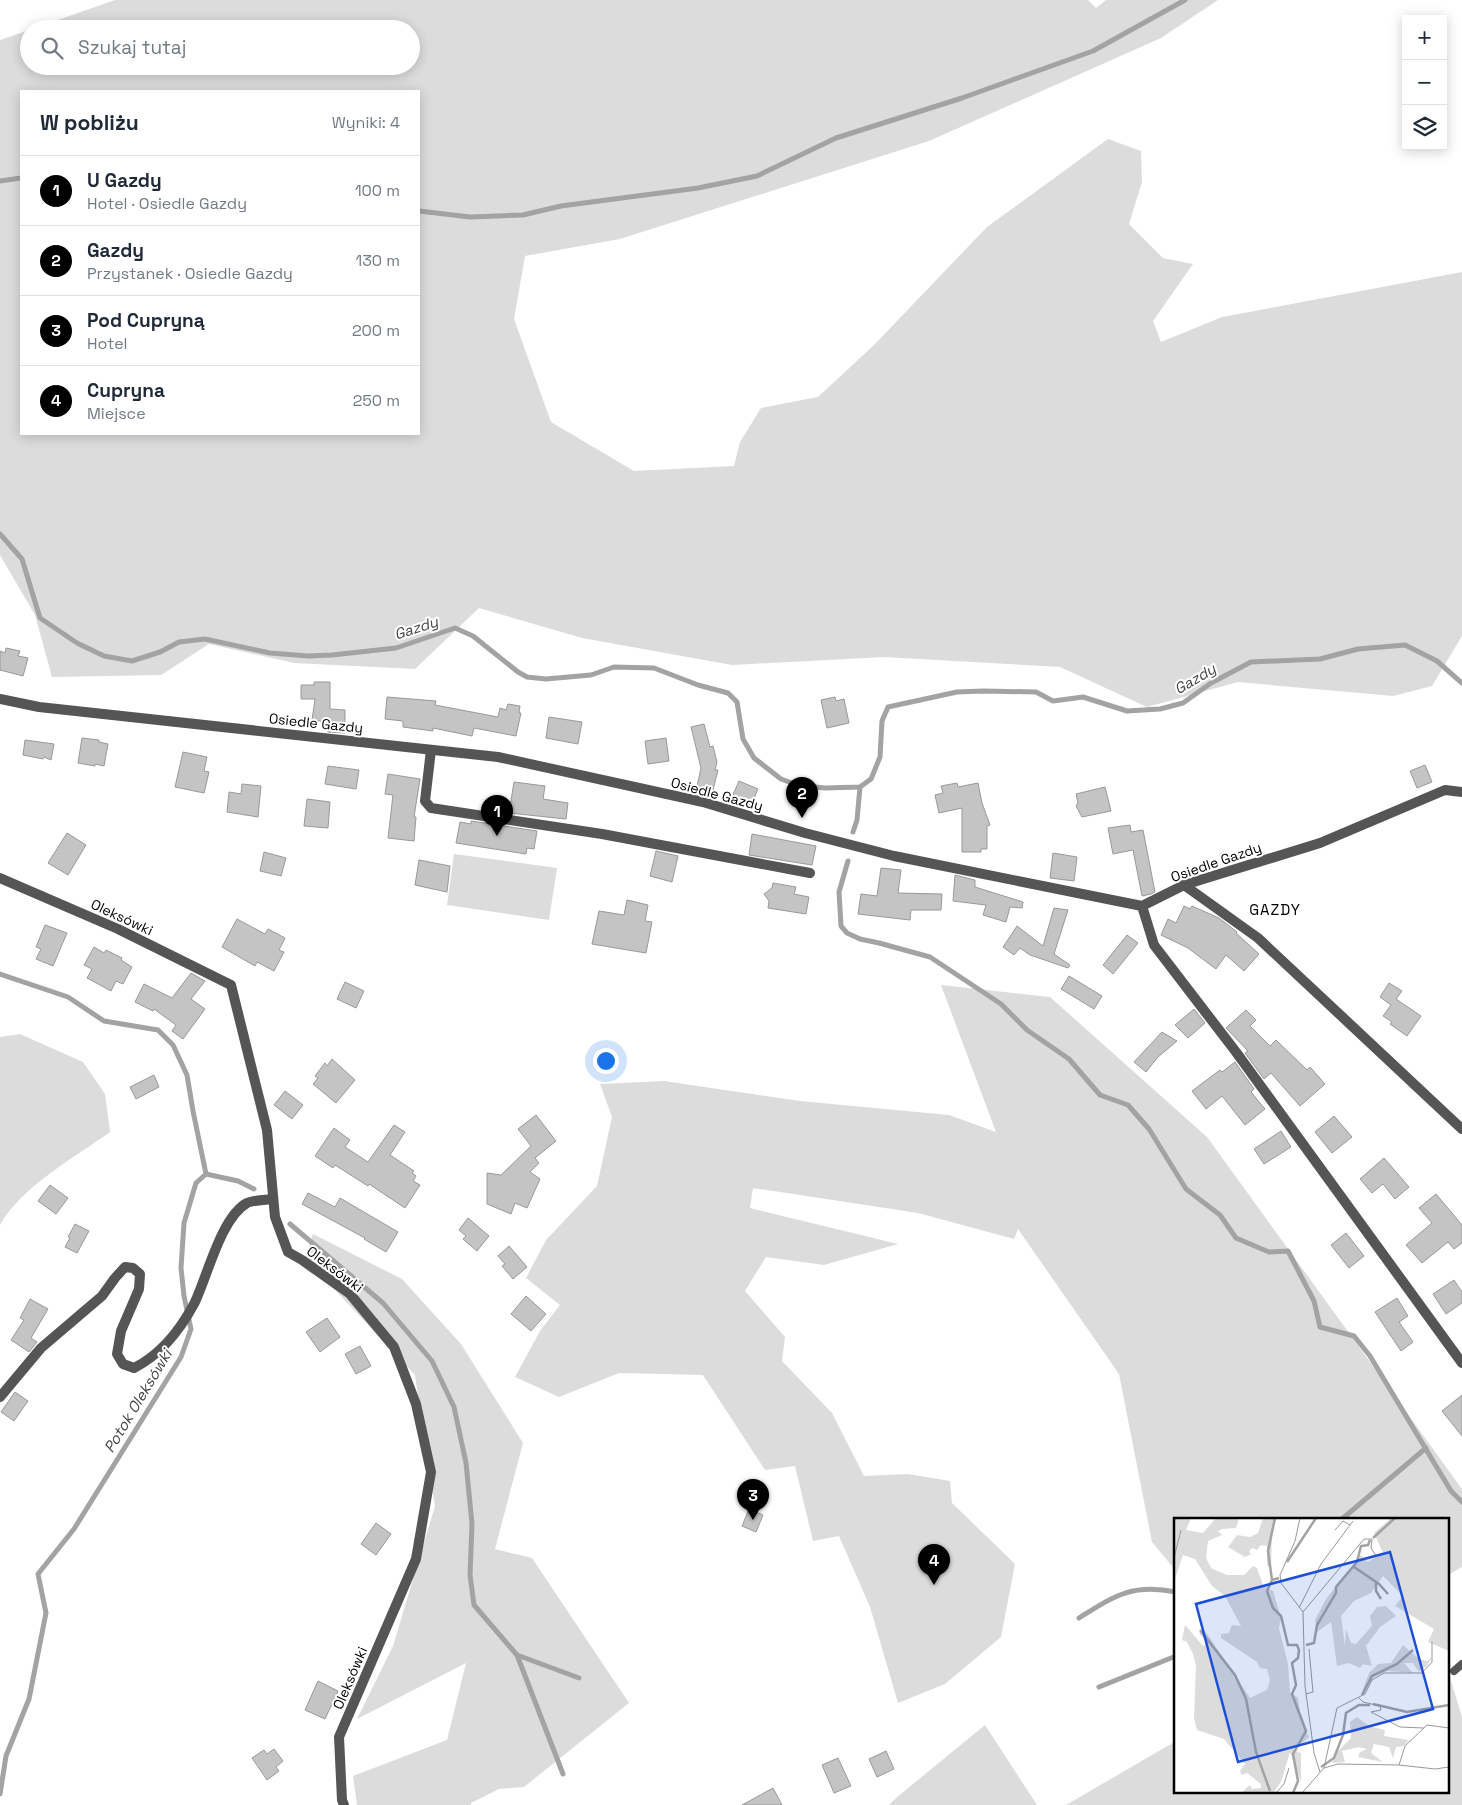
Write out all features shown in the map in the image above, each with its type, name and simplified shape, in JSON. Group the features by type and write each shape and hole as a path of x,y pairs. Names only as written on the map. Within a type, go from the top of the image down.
{"street":[{"name":"Osiedle Gazdy","path":"0,699 38,707 498,757 703,802 805,833 894,856 1142,906 1184,885 1320,843 1445,790 1462,792"},
{"path":"431,750 425,801 431,808 602,834 810,873"},
{"name":"Oleksówki","path":"0,878 118,929 231,985 267,1130 275,1217 288,1252 350,1294 394,1347 416,1404 431,1472 416,1559 339,1737 342,1800 344,1805"},
{"path":"1184,885 1258,938 1462,1129"},
{"path":"1142,906 1154,945 1236,1052 1462,1363"},
{"path":"0,1397 41,1348 102,1296 125,1268 133,1268 140,1274 139,1290 121,1331 117,1354 123,1364 134,1368 150,1360 171,1338 193,1305 229,1220 247,1203 274,1199"}],"lane":[{"path":"1454,1671 1462,1664"}],"shaded area":[{"path":"115,0 1088,0 1096,8 1106,0 1218,0 1161,38 929,141 620,239 525,256 514,319 551,422 634,471 734,466 740,442 761,408 818,397 875,344 987,227 1108,139 1141,151 1142,182 1129,224 1163,258 1193,264 1153,321 1161,342 1222,317 1462,272 1462,636 1432,686 1393,696 1238,682 1147,707 1060,667 884,657 732,665 582,638 479,608 415,669 294,663 209,644 161,675 52,677 35,615 0,555 0,40 20,33 20,75 420,75 420,20 58,20"},
{"path":"454,854 557,868 549,920 447,905"},
{"path":"941,985 1050,997 1207,1137 1462,1489 1462,1567 1450,1574 1450,1518 1174,1518 1174,1569 1152,1542 1119,1374 1018,1229 1014,1239 918,1213 753,1188 750,1208 898,1244 824,1265 766,1257 745,1291 785,1337 782,1361 832,1413 864,1476 908,1474 950,1481 952,1503 1015,1564 1001,1637 945,1684 898,1703 870,1607 839,1536 813,1541 795,1466 765,1470 703,1375 619,1373 559,1397 515,1377 540,1331 560,1305 526,1278 546,1240 597,1186 612,1117 600,1084 664,1081 800,1101 949,1115 996,1132"},
{"path":"20,1034 83,1062 105,1094 110,1132 35,1185 21,1198 0,1225 0,1037"},
{"path":"313,1234 402,1279 461,1344 523,1443 495,1549 532,1558 629,1703 524,1787 499,1789 471,1803 471,1805 357,1805 353,1776 447,1740 466,1663 357,1719 393,1646 435,1506 415,1375 305,1258"},
{"path":"1450,1678 1462,1717 1462,1805 1066,1805 1174,1742 1174,1792 1450,1792"},
{"path":"985,1725 1037,1805 889,1805 896,1798"}],"building":[{"path":"6,648 20,651 18,656 28,658 23,676 0,670 0,651 5,653"},
{"path":"314,682 330,682 330,709 345,710 345,733 328,732 329,722 312,720 315,699 301,699 301,685 314,685"},
{"path":"387,697 436,701 435,705 498,717 500,708 506,710 508,704 520,706 519,713 521,713 516,736 474,728 472,736 433,728 433,731 403,727 403,721 385,719"},
{"path":"835,697 836,701 844,699 849,723 827,728 821,700"},
{"path":"549,717 582,722 578,744 546,738"},
{"path":"704,724 710,747 713,746 717,762 715,770 718,770 713,790 697,786 701,768 691,727"},
{"path":"82,738 99,740 99,742 108,744 104,766 78,763"},
{"path":"666,738 669,761 648,764 645,741"},
{"path":"25,740 54,744 51,760 44,757 43,759 23,755"},
{"path":"183,752 207,757 204,771 209,772 204,793 175,787"},
{"path":"1425,765 1432,782 1417,788 1410,771"},
{"path":"328,766 359,770 356,789 325,784"},
{"path":"388,774 420,779 414,817 416,817 414,841 388,838 393,795 385,794"},
{"path":"739,781 758,789 751,805 732,797"},
{"path":"514,782 545,786 543,799 568,803 566,819 509,813"},
{"path":"957,783 958,787 978,783 982,803 990,825 987,826 987,849 981,849 981,852 962,852 962,808 939,813 935,795 943,793 941,786"},
{"path":"242,784 261,786 258,817 227,812 229,792 241,794"},
{"path":"1105,787 1111,811 1082,817 1076,806 1078,803 1076,794"},
{"path":"307,799 330,802 328,828 304,826"},
{"path":"471,821 537,831 534,849 527,848 526,854 456,843 460,822 471,824"},
{"path":"1130,825 1131,832 1143,830 1155,892 1151,894 1142,896 1133,850 1113,854 1108,828"},
{"path":"67,833 86,845 68,875 48,863"},
{"path":"752,834 816,846 812,865 749,855"},
{"path":"656,851 678,856 672,882 650,876"},
{"path":"264,852 286,858 281,876 260,871"},
{"path":"1053,853 1077,857 1074,881 1050,878"},
{"path":"419,860 450,866 447,892 415,885"},
{"path":"881,868 901,870 898,893 942,894 941,910 911,910 910,920 858,914 861,894 877,896"},
{"path":"955,875 975,880 975,887 1023,902 1022,908 1010,907 1006,922 983,915 986,905 953,901"},
{"path":"773,883 796,887 794,894 809,897 806,914 768,908 769,901 764,894 772,888"},
{"path":"627,900 648,905 645,921 652,922 646,953 592,944 599,911 624,915"},
{"path":"1184,906 1190,909 1192,906 1219,918 1237,932 1259,954 1244,971 1226,955 1216,969 1188,948 1161,935 1168,919 1176,923"},
{"path":"1054,908 1068,910 1054,954 1070,965 1068,968 1030,955 1020,948 1014,955 1003,947 1017,926 1043,946"},
{"path":"237,919 265,934 268,929 285,938 279,950 284,952 274,971 257,962 255,966 222,947"},
{"path":"45,925 67,933 53,966 36,959 41,949 36,947"},
{"path":"1127,935 1138,943 1113,974 1103,965"},
{"path":"94,947 104,953 106,950 122,958 121,960 132,967 123,984 116,981 111,991 87,978 92,969 84,965"},
{"path":"191,973 205,981 191,999 205,1009 183,1039 172,1031 176,1025 154,1009 153,1011 135,1002 144,984 172,998"},
{"path":"1069,976 1102,996 1094,1009 1061,989"},
{"path":"345,982 364,991 356,1008 337,999"},
{"path":"1389,983 1402,991 1396,999 1421,1016 1407,1036 1390,1024 1392,1022 1383,1016 1391,1005 1380,997"},
{"path":"1194,1009 1205,1023 1188,1038 1175,1025"},
{"path":"1246,1010 1256,1020 1250,1026 1270,1046 1276,1040 1307,1070 1310,1067 1325,1084 1300,1106 1271,1073 1264,1079 1245,1053 1248,1051 1226,1028"},
{"path":"1162,1032 1177,1041 1158,1057 1146,1072 1134,1062"},
{"path":"332,1059 355,1080 336,1103 313,1084 318,1078 315,1076 325,1063 327,1066"},
{"path":"1235,1062 1254,1089 1251,1092 1265,1109 1245,1125 1222,1096 1206,1109 1192,1091 1220,1070 1222,1072"},
{"path":"154,1075 159,1087 136,1099 130,1087"},
{"path":"285,1091 303,1105 292,1119 274,1105"},
{"path":"536,1115 556,1141 535,1158 539,1163 530,1172 540,1179 527,1208 515,1203 511,1214 487,1204 487,1173 501,1175 531,1146 518,1129"},
{"path":"1334,1116 1352,1137 1332,1153 1315,1132"},
{"path":"394,1125 405,1132 390,1155 414,1171 412,1173 416,1176 413,1181 420,1185 405,1208 369,1184 368,1186 335,1165 333,1168 315,1156 334,1128 350,1140 345,1147 368,1162"},
{"path":"1281,1131 1291,1147 1264,1164 1254,1149"},
{"path":"1384,1158 1409,1187 1395,1199 1383,1184 1372,1193 1360,1179"},
{"path":"50,1185 68,1198 56,1214 38,1201"},
{"path":"308,1193 335,1207 340,1198 398,1232 386,1252 365,1238 302,1204"},
{"path":"1436,1194 1462,1225 1462,1243 1454,1249 1448,1242 1422,1263 1406,1245 1432,1223 1419,1208"},
{"path":"468,1218 489,1236 477,1251 463,1239 466,1236 459,1230"},
{"path":"75,1224 89,1231 77,1253 65,1247"},
{"path":"1346,1233 1364,1256 1349,1268 1331,1245"},
{"path":"509,1246 527,1267 513,1279 502,1266 505,1264 498,1256"},
{"path":"1454,1280 1462,1292 1462,1303 1446,1314 1433,1294"},
{"path":"526,1296 546,1314 531,1331 511,1314"},
{"path":"1397,1298 1408,1316 1399,1322 1413,1342 1401,1351 1375,1312"},
{"path":"30,1299 48,1309 31,1338 37,1342 29,1352 11,1340 24,1320 20,1318"},
{"path":"327,1318 340,1337 320,1352 306,1332"},
{"path":"360,1346 371,1366 356,1374 345,1354"},
{"path":"15,1392 28,1401 14,1421 1,1412"},
{"path":"1462,1395 1462,1436 1442,1411"},
{"path":"749,1509 763,1515 756,1532 742,1526"},
{"path":"376,1523 391,1534 376,1555 361,1544"},
{"path":"318,1681 338,1691 325,1719 305,1710"},
{"path":"274,1749 283,1761 276,1767 279,1771 267,1780 252,1758 264,1750 267,1754"},
{"path":"886,1751 894,1769 877,1777 869,1759"},
{"path":"838,1758 851,1786 834,1793 822,1765"},
{"path":"773,1788 782,1805 742,1805"}],"waterway":[{"path":"420,211 470,217 523,215 561,206 698,188 757,176 836,138 962,98 1093,51 1185,0"},
{"path":"0,181 20,178"},
{"name":"Gazdy","path":"0,534 22,559 40,618 77,643 104,656 132,661 160,652 179,642 205,639 270,653 308,656 332,655 396,648 455,628 473,636 527,677 546,679 591,675 614,667 654,668 698,685 728,693 737,702 743,739 754,758 781,779 797,785 825,788 860,787 871,779 880,757 882,721 888,707 957,692 1036,692 1053,701 1083,697 1127,711 1160,709 1183,703 1211,683 1251,662 1320,659 1358,649 1405,645 1437,661 1462,683"},
{"path":"853,832 857,820 860,787"},
{"path":"848,861 839,892 841,926 847,933 860,939 930,957 1001,1004 1027,1030 1069,1059 1100,1095 1128,1105 1149,1129 1186,1189 1220,1215 1236,1238 1269,1252 1288,1251 1314,1301 1320,1327 1354,1336 1370,1356 1451,1491 1462,1502"},
{"name":"Potok Oleksówki","path":"0,974 68,997 104,1021 158,1030 173,1045 187,1075 206,1174 196,1183 184,1223 181,1268 184,1296 191,1329 181,1357 74,1529 38,1574 46,1613 29,1699 6,1756 0,1794"},
{"path":"206,1174 238,1181 254,1189"},
{"path":"290,1224 383,1303 432,1361 454,1407 466,1463 472,1524 470,1575 474,1605 517,1655 563,1774"},
{"path":"1343,1518 1426,1448"},
{"path":"1079,1618 1124,1593 1147,1589 1174,1592"},
{"path":"517,1655 579,1678"},
{"path":"1099,1687 1174,1657"}],"place":[{"name":"Gazdy","path":"802,818"},
{"name":"U Gazdy","path":"497,836"},
{"name":"Pod Cupryną","path":"753,1520"},
{"name":"Cupryna","path":"934,1585"}],"district":[{"name":"GAZDY","path":"1275,910"}]}
